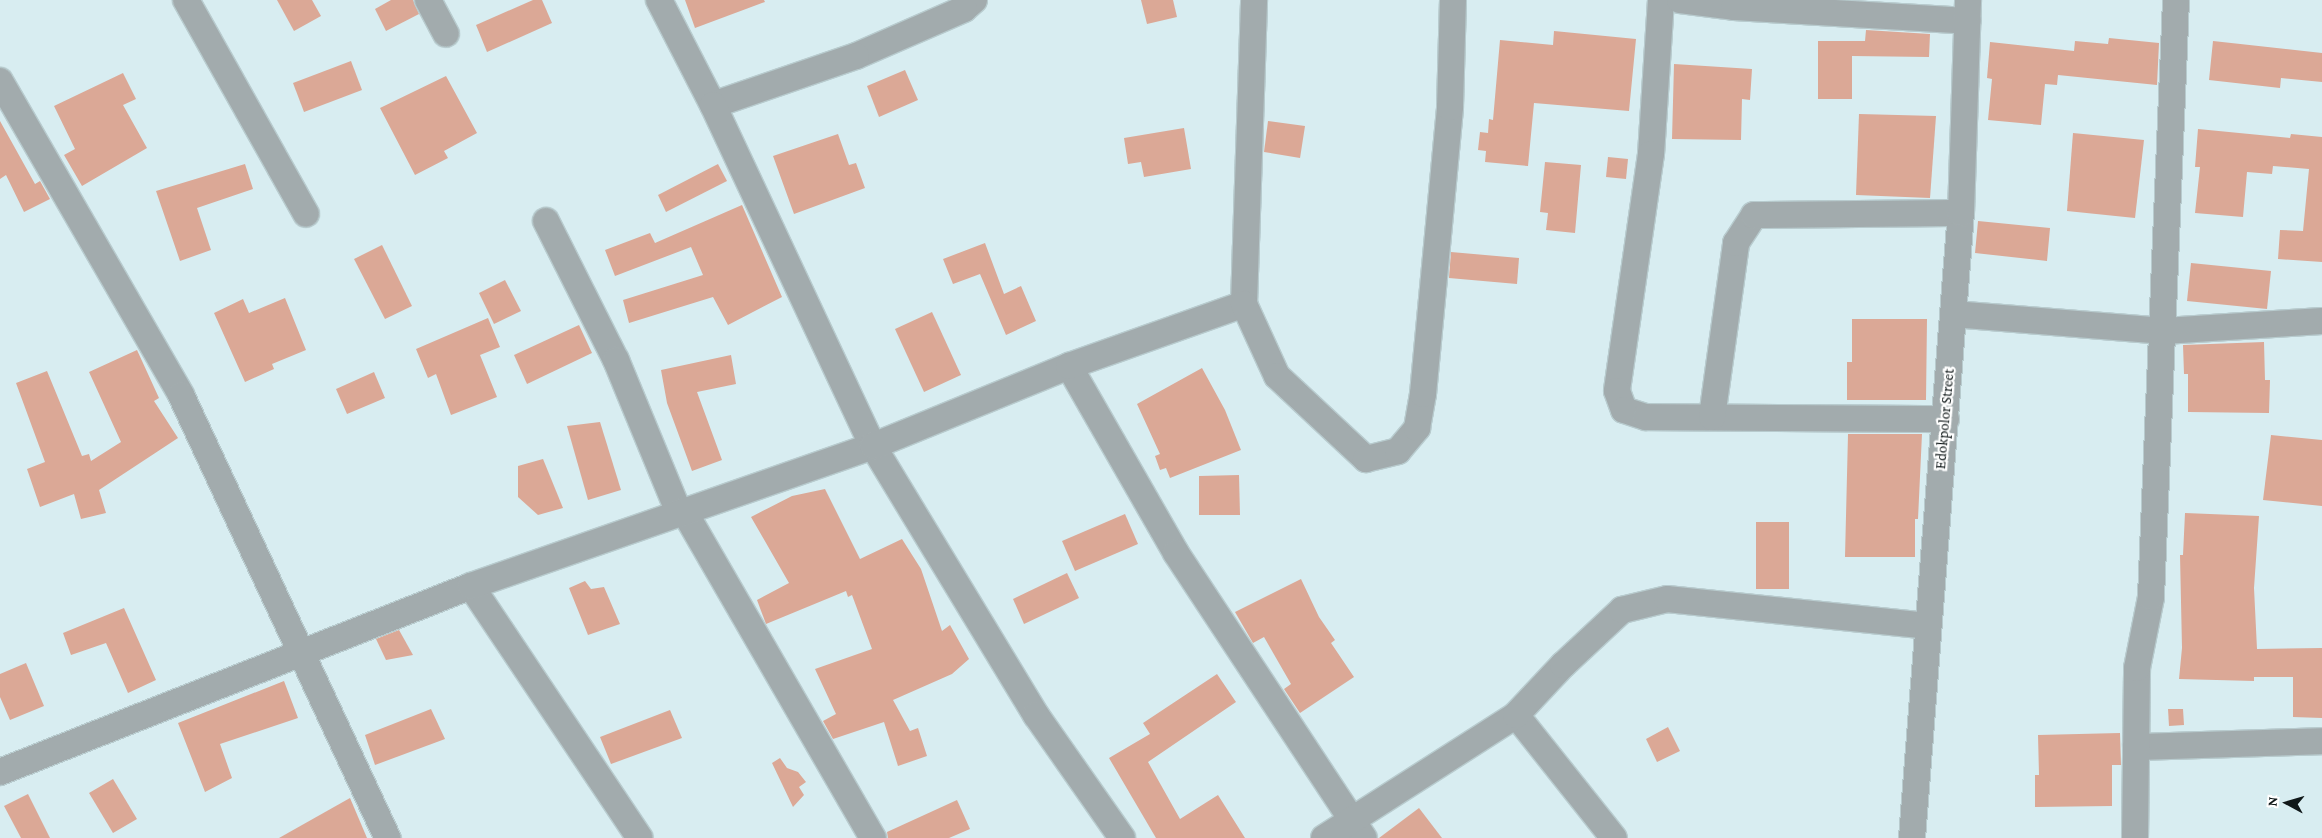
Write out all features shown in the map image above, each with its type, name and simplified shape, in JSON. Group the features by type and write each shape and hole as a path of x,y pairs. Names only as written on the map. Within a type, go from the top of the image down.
{"street":[{"path":"186,0 306,214"},
{"path":"428,0 446,34"},
{"path":"658,0 713,105 873,446 1036,715 1122,838"},
{"path":"713,105 856,56 964,9 974,0"},
{"path":"1254,0 1244,304 1277,376 1366,459 1398,451 1417,428 1423,394 1450,107 1454,0"},
{"path":"1660,0 1651,154 1617,391 1624,410 1646,417 1946,419"},
{"path":"1680,0 1734,7 1968,11"},
{"path":"2135,838 2137,668 2151,597 2164,331 2176,0"},
{"name":"Edokpolor Street","path":"1912,838 1961,213 1968,11"},
{"path":"0,81 181,395 388,838"},
{"path":"1712,417 1736,243 1754,215 1961,213"},
{"path":"546,221 616,360 682,512 873,838"},
{"path":"0,772 303,654 471,586 873,446 1069,366 1244,304"},
{"path":"1954,314 2164,331 2322,321"},
{"path":"1069,366 1176,553 1357,828"},
{"path":"471,586 640,838"},
{"path":"1324,838 1357,828 1516,715 1562,665 1622,610 1667,599 1928,626"},
{"path":"1516,715 1614,838"},
{"path":"2136,747 2322,741"}],"building":[{"path":"277,0 312,0 321,16 294,31"},
{"path":"391,0 413,0 419,14 386,31 375,9"},
{"path":"533,0 542,0 552,23 487,52 476,25"},
{"path":"685,0 764,0 765,2 695,28"},
{"path":"1141,0 1173,0 1177,17 1147,24"},
{"path":"1866,30 1930,34 1929,57 1852,56 1852,99 1818,99 1818,41 1865,41"},
{"path":"1554,31 1636,39 1629,111 1534,103 1528,166 1485,162 1486,151 1478,150 1480,132 1488,133 1489,119 1493,120 1500,40 1553,45"},
{"path":"2109,38 2159,43 2157,85 2058,75 2057,85 2045,84 2041,125 1988,120 1992,79 1987,78 1990,42 2074,51 2075,41 2108,44"},
{"path":"2213,41 2322,53 2322,82 2281,78 2280,88 2209,80"},
{"path":"351,61 362,90 304,112 293,83"},
{"path":"1674,64 1752,69 1750,100 1742,99 1741,140 1672,139"},
{"path":"905,70 918,100 879,117 867,86"},
{"path":"123,73 136,99 123,105 147,148 82,186 64,155 75,149 54,106"},
{"path":"446,76 477,133 444,151 448,158 415,175 380,108"},
{"path":"1859,114 1936,116 1930,198 1856,195"},
{"path":"0,121 35,184 40,181 50,199 24,212 6,175 0,179"},
{"path":"1268,121 1305,126 1300,158 1264,152"},
{"path":"1184,128 1191,169 1144,177 1141,162 1128,164 1124,138"},
{"path":"2198,129 2290,138 2291,134 2322,137 2322,262 2278,259 2280,230 2303,231 2309,169 2273,166 2272,174 2247,172 2243,217 2195,213 2200,167 2195,167"},
{"path":"2073,133 2144,140 2135,218 2067,211"},
{"path":"838,134 849,165 856,163 865,188 794,214 773,156"},
{"path":"1608,157 1628,159 1626,179 1606,177"},
{"path":"1545,162 1581,165 1575,233 1546,230 1548,213 1540,212"},
{"path":"245,164 253,189 197,208 211,250 180,261 156,191"},
{"path":"718,164 727,181 666,212 658,195"},
{"path":"742,205 782,297 728,325 713,297 629,323 623,300 703,275 691,247 615,276 605,250 650,233 655,243"},
{"path":"1978,221 2050,228 2047,261 1975,253"},
{"path":"985,243 1004,294 1021,286 1036,321 1006,335 980,274 953,284 943,259"},
{"path":"382,245 412,306 385,319 354,259"},
{"path":"1451,252 1519,258 1517,284 1449,278"},
{"path":"2191,263 2271,271 2267,309 2187,301"},
{"path":"505,280 521,311 494,324 479,293"},
{"path":"285,298 306,350 272,364 274,369 245,382 214,313 243,299 249,313"},
{"path":"932,312 961,375 924,392 895,329"},
{"path":"488,318 500,347 480,355 497,397 451,415 436,374 428,378 416,349"},
{"path":"1852,319 1927,319 1926,400 1847,400 1847,362 1852,362"},
{"path":"579,325 592,353 527,384 514,355"},
{"path":"2264,342 2265,380 2270,380 2269,413 2188,412 2188,374 2184,374 2183,345"},
{"path":"137,350 159,398 154,401 178,438 99,490 106,513 81,519 74,494 40,507 27,469 45,462 16,383 47,371 82,456 89,454 91,461 121,442 89,372"},
{"path":"731,355 736,384 697,392 722,460 692,471 667,403 661,370"},
{"path":"1202,368 1225,410 1241,450 1170,478 1166,468 1160,470 1155,456 1160,454 1137,404"},
{"path":"374,372 385,398 347,414 336,389"},
{"path":"600,422 621,490 588,500 567,426"},
{"path":"1848,434 1922,434 1918,519 1915,519 1915,557 1845,557"},
{"path":"2271,435 2322,440 2322,506 2263,500"},
{"path":"543,459 563,508 538,515 518,497 518,466"},
{"path":"1239,475 1240,515 1199,515 1199,476"},
{"path":"825,489 860,559 902,539 921,569 942,631 950,625 969,659 952,674 893,700 910,731 918,728 927,756 898,766 884,722 833,739 823,721 836,714 815,669 872,649 852,595 848,597 846,591 766,624 757,600 789,583 751,517 792,496"},
{"path":"2185,513 2259,516 2254,588 2257,649 2322,648 2322,718 2293,717 2293,677 2254,677 2254,681 2179,679 2182,648 2180,555 2183,555"},
{"path":"1125,514 1138,544 1075,571 1062,541"},
{"path":"1756,522 1789,522 1789,589 1756,589"},
{"path":"1067,573 1079,598 1024,624 1013,599"},
{"path":"1301,579 1319,617 1335,640 1331,643 1354,677 1300,713 1284,689 1291,684 1264,637 1253,643 1235,612"},
{"path":"585,581 591,589 604,587 620,624 588,635 569,588"},
{"path":"124,608 156,680 128,693 106,643 71,655 63,633"},
{"path":"399,630 413,655 386,660 376,639"},
{"path":"26,663 44,706 10,720 0,697 0,674"},
{"path":"1217,674 1236,702 1148,762 1180,819 1218,795 1245,838 1156,838 1109,758 1150,734 1143,723"},
{"path":"284,681 298,718 220,744 232,778 205,792 178,723"},
{"path":"431,709 445,739 375,765 365,735"},
{"path":"2168,709 2183,709 2184,725 2169,726"},
{"path":"670,710 682,738 611,764 600,737"},
{"path":"1668,727 1680,751 1657,762 1646,739"},
{"path":"2120,733 2121,765 2112,765 2112,806 2035,807 2035,775 2039,775 2038,735"},
{"path":"780,758 787,768 798,772 806,782 799,787 804,795 793,807 772,763"},
{"path":"113,779 137,819 113,833 89,793"},
{"path":"28,794 50,838 21,838 4,806"},
{"path":"350,798 367,838 279,838"},
{"path":"957,800 970,829 949,838 888,838 887,832"},
{"path":"1419,808 1442,838 1379,838"}]}
